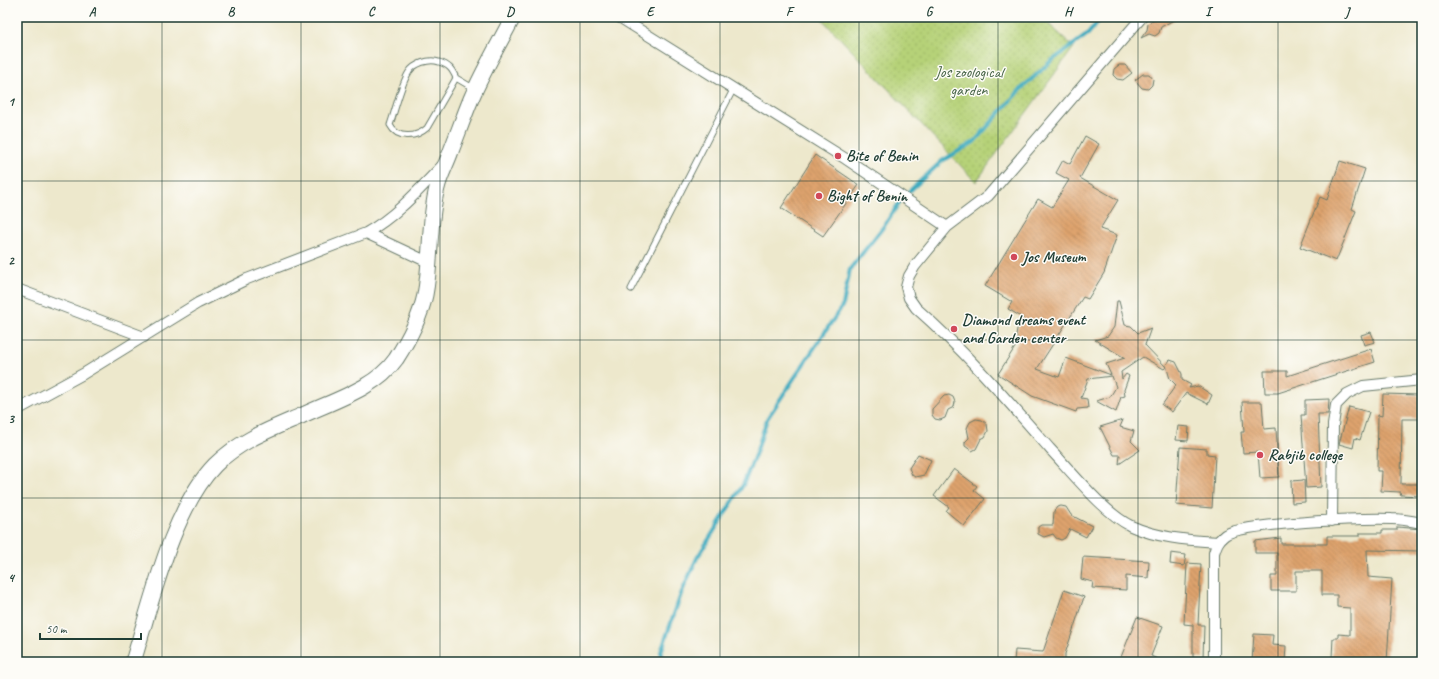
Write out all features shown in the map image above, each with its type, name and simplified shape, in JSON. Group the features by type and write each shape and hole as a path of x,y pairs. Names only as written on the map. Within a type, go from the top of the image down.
{"street":[{"path":"132,662 168,547 181,518 196,491 214,466 233,450 255,436 360,388 380,376 394,362 408,341 418,319 425,293 432,212 437,186 476,90 513,17"},
{"path":"619,17 846,159 947,227"},
{"path":"1142,17 988,196 947,227 915,266 909,276 906,287 908,298 916,308 977,367 1088,491 1113,513 1129,525 1148,533 1217,542"},
{"path":"17,410 83,374 198,303 247,279 366,233 399,210 448,160"},
{"path":"366,233 428,262"},
{"path":"17,289 144,336"},
{"path":"1332,521 1333,425 1336,405 1347,394 1363,386 1422,380"},
{"path":"1214,662 1213,561 1217,542 1225,535 1250,527 1332,521 1393,519 1422,523"}],"lane":[{"path":"456,78 427,128 421,133 413,136 401,135 392,131 390,125 408,72 415,66 436,60 447,64 453,70 456,78 476,90"},
{"path":"631,289 734,88"}],"green space":[{"name":"Jos zoological garden","path":"820,17 1041,17 1074,47 976,182"}],"building":[{"path":"1156,17 1179,17 1161,27 1159,33 1155,36 1149,34 1141,38 1147,30 1148,24"},
{"path":"1119,65 1125,65 1132,73 1123,80 1117,79 1113,75 1114,69"},
{"path":"1143,74 1149,74 1153,79 1152,85 1148,89 1142,88 1135,80"},
{"path":"1085,136 1099,144 1080,178 1118,200 1100,229 1117,235 1104,273 1088,299 1083,297 1037,369 1059,377 1066,358 1111,375 1106,364 1125,358 1095,340 1108,336 1114,327 1117,301 1119,301 1125,325 1131,326 1138,333 1151,328 1145,345 1166,367 1164,369 1143,357 1121,372 1122,379 1126,374 1129,376 1124,390 1125,396 1121,397 1116,412 1096,401 1110,397 1116,387 1112,376 1088,379 1081,398 1087,399 1088,408 1077,409 1076,412 1032,396 998,374 1019,341 1016,335 1017,329 1023,318 1008,309 1012,302 985,286 1038,199 1052,207 1069,180 1056,173 1063,160 1070,164"},
{"name":"Bight of Benin","path":"815,155 859,185 823,236 781,208"},
{"path":"1340,161 1365,169 1352,209 1356,211 1336,261 1300,247 1320,197 1327,200"},
{"path":"1371,332 1375,342 1364,345 1361,335"},
{"path":"1371,349 1375,362 1278,393 1265,393 1264,371 1287,371 1287,376"},
{"path":"1170,360 1176,362 1182,374 1182,380 1191,385 1189,388 1198,386 1212,395 1208,404 1186,393 1172,412 1162,405 1176,385 1170,379 1166,365"},
{"path":"1383,394 1419,395 1419,419 1402,419 1401,484 1422,484 1422,496 1401,495 1400,492 1381,491 1382,471 1377,471 1378,415 1382,416"},
{"path":"949,395 953,397 955,402 954,407 948,410 945,418 940,420 935,419 932,415 932,409 944,396"},
{"path":"1329,399 1328,414 1318,414 1321,487 1306,488 1301,415 1305,415 1305,400"},
{"path":"1242,402 1262,402 1264,429 1276,428 1279,477 1260,478 1258,452 1243,453 1241,432 1244,432"},
{"path":"1349,407 1369,412 1360,440 1355,438 1353,448 1339,444"},
{"path":"976,419 982,420 987,424 988,431 985,437 981,439 976,449 972,451 965,446 965,442 969,438 967,428 970,422"},
{"path":"1123,420 1120,427 1134,431 1131,441 1140,450 1119,464 1120,455 1114,455 1100,427"},
{"path":"1178,426 1189,427 1188,441 1176,440"},
{"path":"1180,447 1207,449 1207,454 1215,455 1212,508 1176,505"},
{"path":"918,454 931,460 924,475 915,477 912,475 909,468"},
{"path":"954,469 977,486 974,490 985,499 964,526 946,511 949,507 934,496"},
{"path":"1304,480 1305,502 1292,503 1291,481"},
{"path":"1057,507 1066,507 1071,515 1092,526 1086,537 1070,529 1065,538 1061,540 1056,538 1053,534 1044,537 1038,534 1038,527 1041,525 1053,525 1054,511"},
{"path":"1397,527 1422,529 1422,551 1367,550 1368,577 1392,579 1387,662 1348,662 1349,657 1332,657 1333,638 1338,638 1338,634 1350,635 1350,608 1337,607 1337,595 1322,595 1322,571 1296,571 1296,591 1271,591 1271,576 1277,576 1277,553 1255,553 1255,541 1281,538 1281,544 1327,544 1327,536 1360,536 1360,533 1382,533 1382,530 1397,530"},
{"path":"1171,553 1186,555 1184,566 1170,564"},
{"path":"1083,557 1149,561 1148,578 1126,576 1126,590 1092,588 1093,582 1081,579"},
{"path":"1187,563 1201,564 1198,625 1204,625 1203,658 1193,658 1193,625 1184,624"},
{"path":"1064,590 1084,597 1065,654 1065,662 1014,662 1015,650 1043,652"},
{"path":"1137,617 1163,626 1151,656 1164,662 1119,662"},
{"path":"1254,634 1273,635 1272,645 1286,646 1285,662 1252,662"}],"waterway":[{"path":"661,662 661,652 681,594 697,558 743,485 767,419 843,305 850,269 884,226 903,197 942,161 974,142 1019,91 1050,62 1088,34 1102,17"}],"place":[{"name":"Bite of Benin","path":"838,156"},
{"name":"Bight of Benin","path":"819,196"},
{"name":"Jos Museum","path":"1014,257"},
{"name":"Diamond dreams event and Garden center","path":"954,329"},
{"name":"Rabjib college","path":"1260,455"}]}
